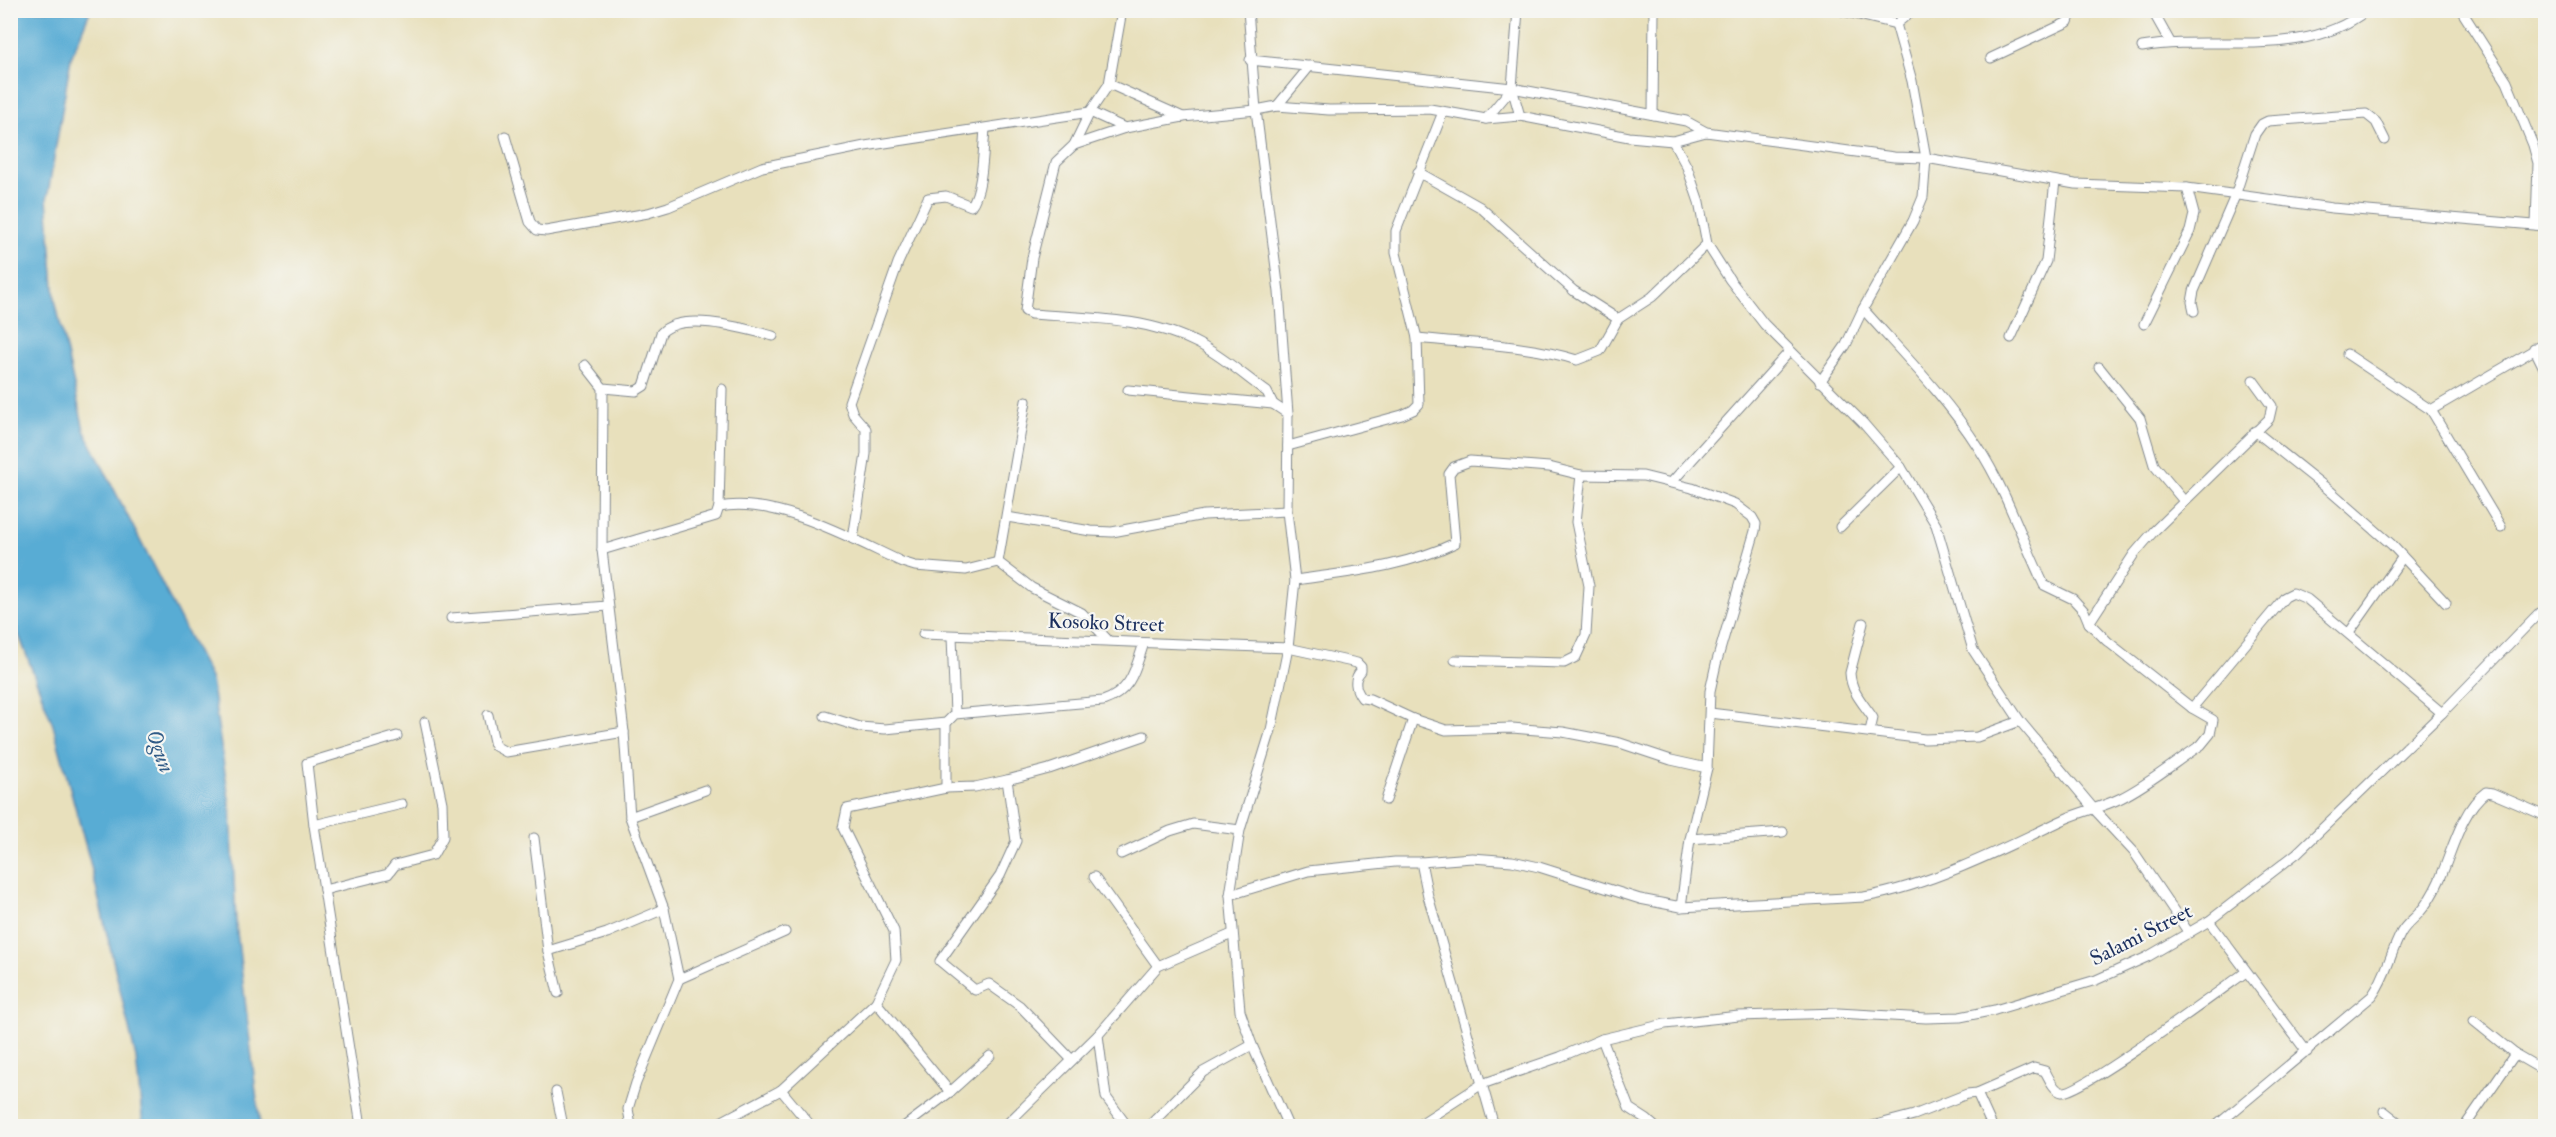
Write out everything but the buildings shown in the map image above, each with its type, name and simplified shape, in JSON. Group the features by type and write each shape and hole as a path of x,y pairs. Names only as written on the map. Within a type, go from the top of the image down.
{"street":[{"path":"1122,10 1109,84 1090,112 1074,145 1056,162 1032,258 1025,311 1031,314 1122,321 1172,333 1201,345 1267,392 1273,404"},
{"path":"1248,10 1250,60 1279,292 1288,414 1287,511 1295,580 1288,648 1271,730 1240,830 1230,895 1240,1011 1252,1045 1288,1126"},
{"path":"1518,10 1512,88 1520,116"},
{"path":"1653,115 1654,10"},
{"path":"1838,10 1896,24"},
{"path":"1896,24 1913,10"},
{"path":"1991,58 2068,22 2073,10"},
{"path":"2152,10 2170,42"},
{"path":"2142,47 2170,42 2289,41 2320,35 2342,26 2367,10"},
{"path":"1250,60 1512,88 1686,121 1706,132 1894,158 1926,158 2075,184 2187,188 2332,208 2541,226 2538,163 2533,145 2506,82 2461,10"},
{"path":"1820,382 1846,345 1923,197 1926,158 1912,81 1896,24"},
{"path":"1277,106 1310,66"},
{"path":"1109,84 1183,117"},
{"path":"1486,119 1512,88"},
{"path":"1074,145 1125,128 1183,117 1256,111 1277,106 1329,110 1430,109 1486,119 1520,116 1629,137 1673,141 1706,132"},
{"path":"505,136 530,222 537,230 546,231 668,207 770,164 865,146 1090,112 1125,128"},
{"path":"1288,446 1413,410 1419,404 1417,338 1396,253 1396,231 1443,112"},
{"path":"2194,311 2192,302 2194,291 2235,196 2258,128 2268,121 2366,114 2376,122 2385,140"},
{"path":"853,539 866,453 866,429 853,414 849,402 898,263 928,198 946,196 971,206 974,203 980,181 985,129"},
{"path":"1673,141 1687,167 1699,202 1707,244 1745,301 1790,351 1863,423 1902,467 1936,525 1972,650 2020,721 2093,808 2134,852 2189,933"},
{"path":"1418,172 1480,207 1574,291 1618,319"},
{"path":"2011,338 2046,261 2055,181"},
{"path":"2144,324 2190,231 2194,214 2187,188"},
{"path":"1417,338 1525,348 1577,360 1600,351 1618,319 1652,297 1707,244"},
{"path":"1230,895 1308,871 1395,862 1472,858 1512,861 1567,874 1640,899 1681,907 1783,903 1886,893 2026,839 2067,818 2121,798 2201,745 2210,734 2213,720 2192,708 2107,641 2089,623 2084,611 2073,599 2044,585 2009,502 1979,448 1950,408 1863,309"},
{"path":"603,388 636,391 644,386 662,333 668,326 676,323 725,324 773,336"},
{"path":"2431,410 2546,343"},
{"path":"2534,348 2546,372"},
{"path":"1671,483 1790,351"},
{"path":"2347,354 2431,410 2501,527"},
{"path":"585,364 603,388 602,550 624,732 630,817 664,909 679,979 636,1083 628,1108 631,1126"},
{"path":"2099,367 2140,418 2154,465 2184,501"},
{"path":"2089,623 2134,554 2184,501 2269,419 2272,406 2253,380"},
{"path":"602,550 716,516 719,507 722,389"},
{"path":"1128,390 1273,404 1288,414"},
{"path":"998,562 1026,401"},
{"path":"2255,431 2329,490 2391,544 2446,603"},
{"path":"1295,580 1400,564 1434,554 1455,543 1449,474 1454,467 1470,461 1549,467 1581,476 1643,476 1735,504 1752,518 1756,524 1710,692 1707,768 1690,839 1681,907"},
{"path":"1840,527 1902,467"},
{"path":"1455,660 1564,663 1576,657 1581,651 1586,636 1589,586 1577,533 1581,476"},
{"path":"719,507 764,508 830,527 915,566 966,570 998,562"},
{"path":"1006,517 1090,531 1112,532 1203,515 1287,511"},
{"path":"2349,633 2403,558"},
{"path":"998,562 1032,588 1082,613 1097,626 1107,639"},
{"path":"2192,708 2285,597 2293,593 2307,599 2442,713"},
{"path":"451,618 609,606"},
{"name":"Salami Street","path":"1482,1084 1560,1057 1602,1039 1675,1022 1739,1016 1838,1012 1926,1018 1960,1017 1995,1010 2096,980 2147,957 2209,921 2297,853 2442,713 2485,666 2538,614 2546,610"},
{"path":"1863,623 1850,673 1852,688 1873,718 1870,731"},
{"name":"Kosoko Street","path":"923,634 1107,639 1144,643 1288,648 1357,663 1361,671 1357,675 1356,686 1362,698 1370,699 1413,719"},
{"path":"952,636 955,714"},
{"path":"825,716 860,727 885,729 946,723 955,714 1087,704 1114,697 1128,685 1144,643"},
{"path":"1710,713 1925,739 1977,737 2020,721"},
{"path":"488,715 495,746 506,752 624,732"},
{"path":"1386,800 1413,719 1446,730 1535,729 1593,737 1707,768"},
{"path":"324,890 388,874 395,865 433,855 443,837 442,803 425,722"},
{"path":"946,723 946,788"},
{"path":"361,1126 314,825 307,763 397,736"},
{"path":"713,1126 782,1090 876,1002 896,960 894,931 843,828 847,809 946,788 975,787 1007,780 1049,769 1144,736"},
{"path":"1007,780 1016,841 1000,876 940,961 975,990 989,984 1020,1006 1072,1060"},
{"path":"630,817 705,790"},
{"path":"2216,1126 2372,996 2380,985 2401,934 2408,923 2425,906 2439,881 2468,814 2481,796 2486,792 2492,793 2546,816"},
{"path":"314,825 402,804"},
{"path":"1121,854 1170,831 1193,824 1240,830"},
{"path":"1690,839 1783,832"},
{"path":"534,838 548,951 558,993"},
{"path":"1421,862 1428,896 1494,1126"},
{"path":"1094,877 1158,966"},
{"path":"548,951 607,933 664,909"},
{"path":"2209,921 2307,1052"},
{"path":"679,979 785,932"},
{"path":"1005,1126 1098,1035 1158,966 1232,934"},
{"path":"1872,1126 1914,1115 1967,1094 1977,1093 2034,1068 2045,1071 2058,1091 2064,1093 2070,1091 2097,1076 2246,972"},
{"path":"876,1002 950,1092"},
{"path":"2474,1021 2516,1053 2546,1072"},
{"path":"1098,1035 1106,1097 1125,1126"},
{"path":"1602,1039 1629,1108 1654,1126"},
{"path":"1149,1126 1203,1072 1252,1045"},
{"path":"2465,1126 2516,1053"},
{"path":"905,1126 950,1092 990,1056"},
{"path":"1417,1126 1482,1084"},
{"path":"782,1090 811,1126"},
{"path":"556,1092 563,1126"},
{"path":"1977,1093 1992,1126"},
{"path":"2384,1111 2403,1126"}],"water":[{"name":"Ogun","path":"11,10 90,11 71,58 47,199 55,300 84,430 211,680 231,812 236,924 260,1126 143,1126 136,1058 90,862 53,725 11,614"}]}
